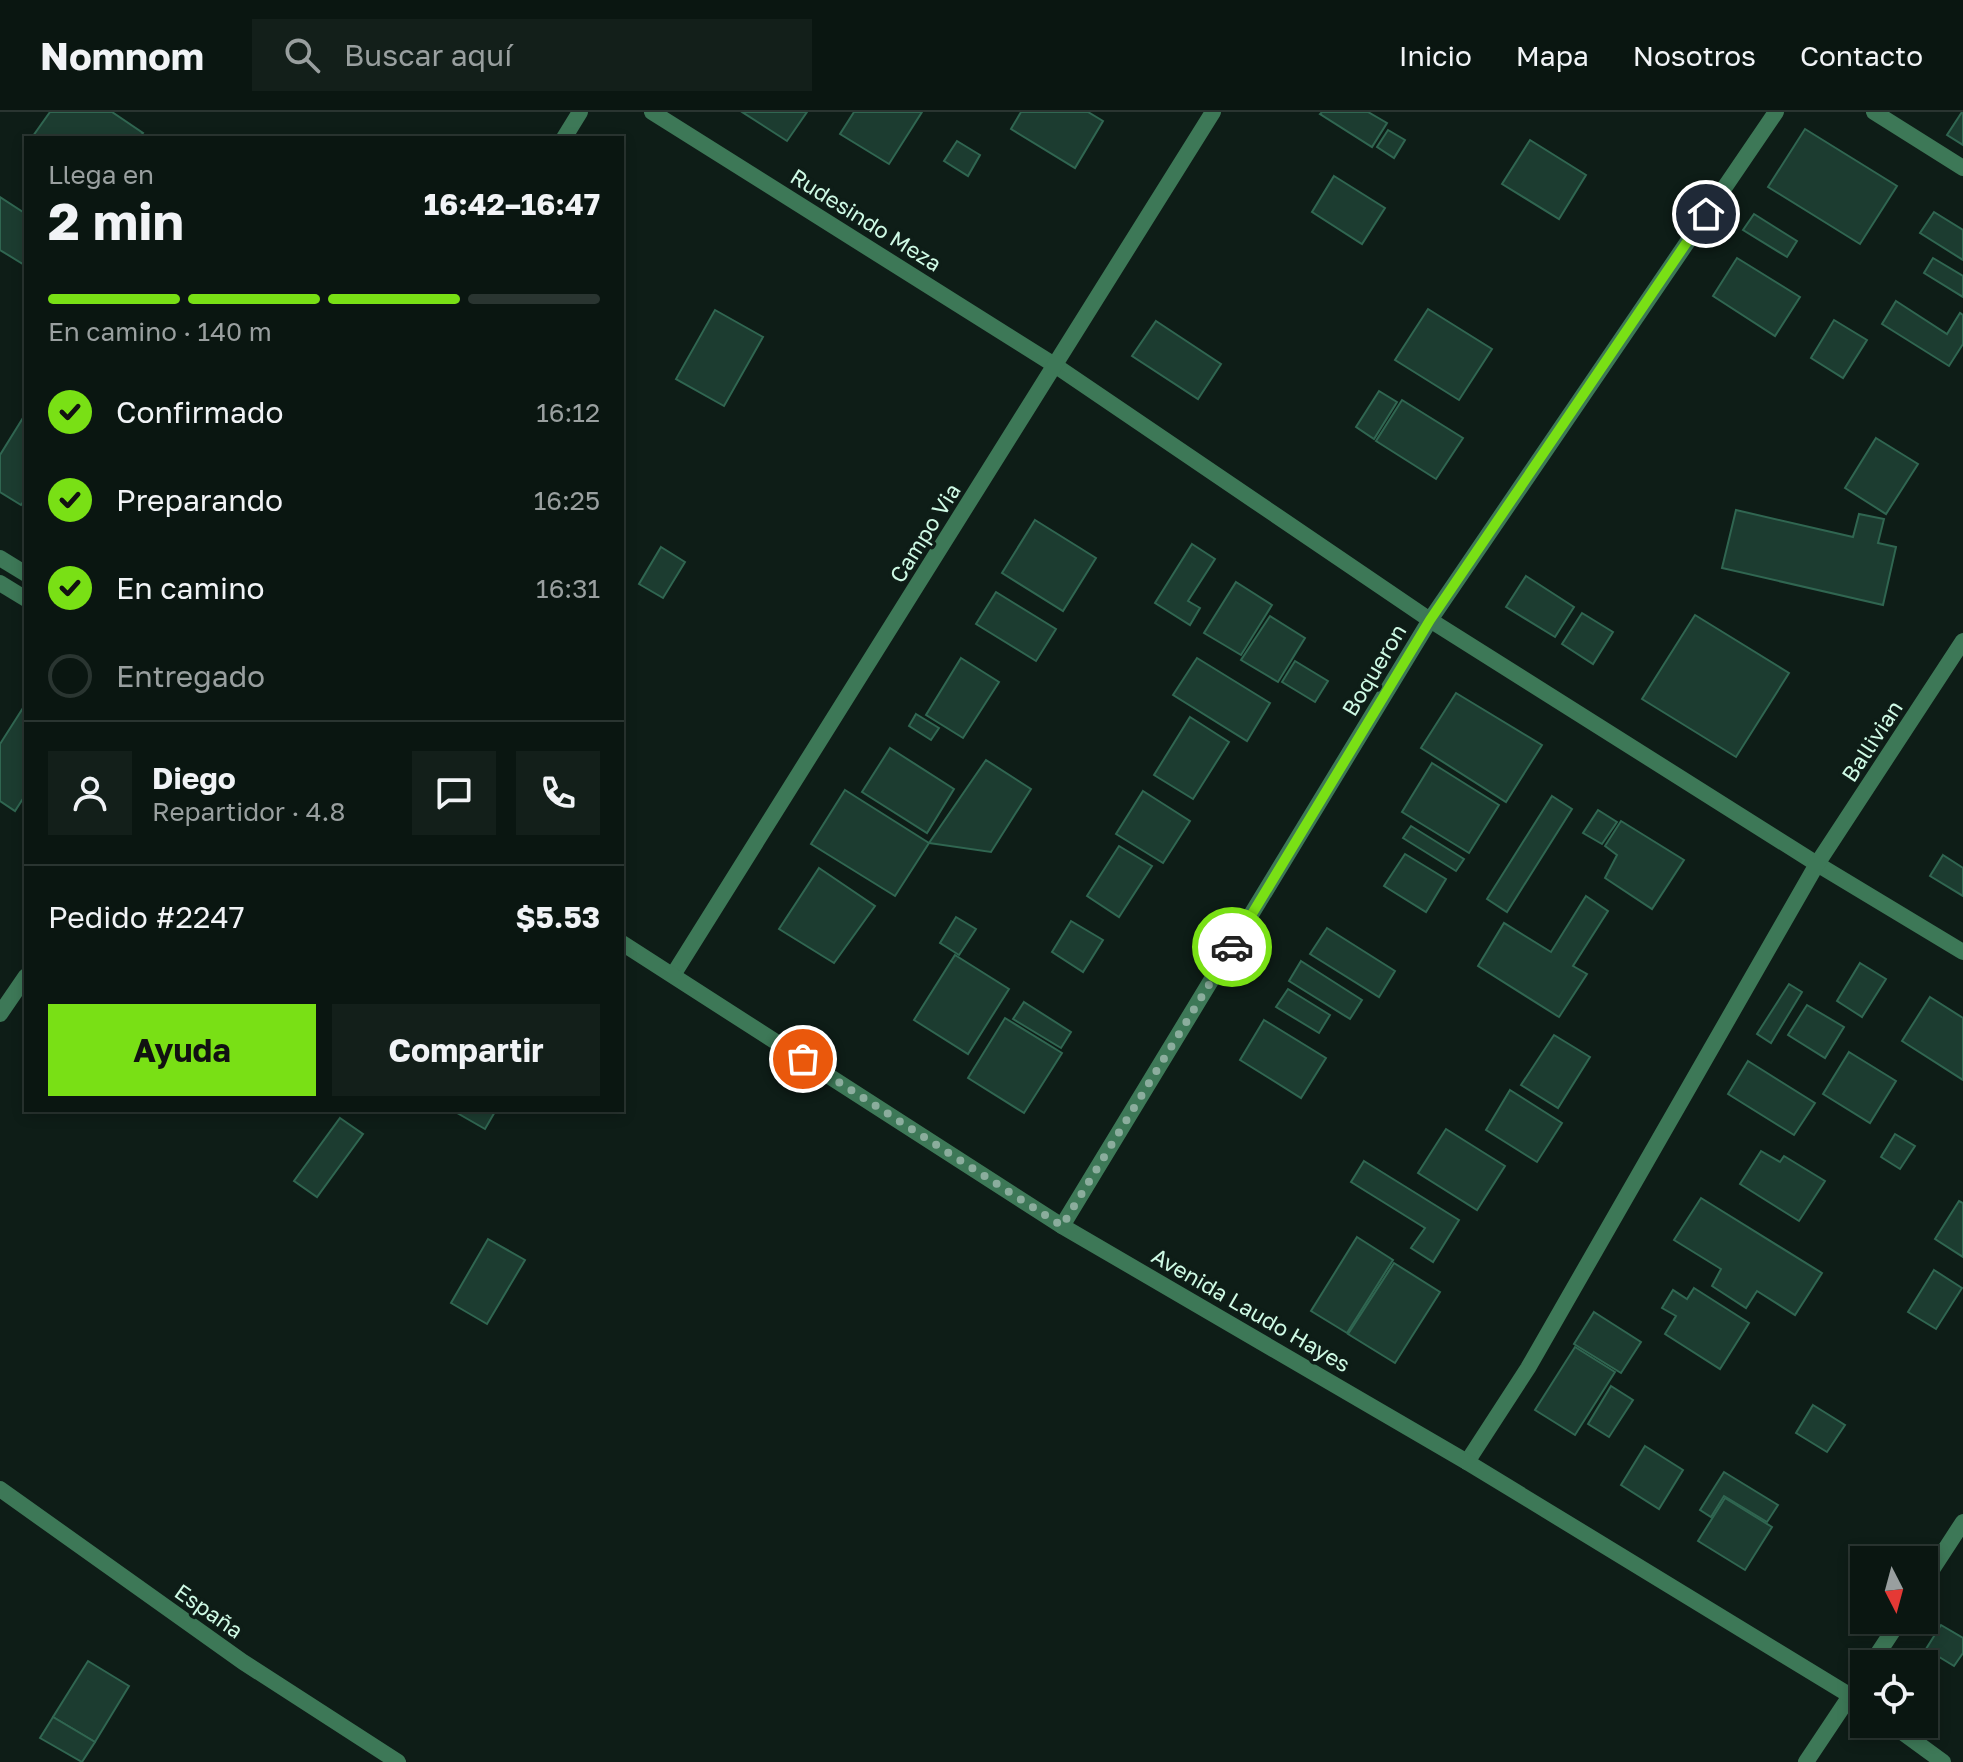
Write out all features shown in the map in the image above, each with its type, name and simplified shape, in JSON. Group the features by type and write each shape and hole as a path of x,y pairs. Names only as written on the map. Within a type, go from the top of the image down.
{"street":[{"path":"565,136 580,112"},
{"name":"Rudesindo Meza","path":"652,112 1056,366 1430,620 1817,864 1963,952"},
{"name":"Campo Via","path":"673,975 1213,112"},
{"name":"Boqueron","path":"1062,1226 1430,620 1776,112"},
{"path":"1874,112 1963,168"},
{"path":"0,558 24,573"},
{"path":"0,583 24,598"},
{"name":"Ballivian","path":"1467,1462 1528,1368 1817,864 1963,641"},
{"name":"Avenida Laudo Hayes","path":"624,944 1062,1226 1467,1462 1850,1695"},
{"path":"0,1014 24,979"},
{"name":"España","path":"0,1489 243,1662 398,1762"},
{"path":"1938,1560 1963,1522"},
{"path":"1806,1762 1850,1710"},
{"path":"1910,1738 1943,1762"}],"building":[{"path":"50,112 112,112 143,133 141,136 33,136"},
{"path":"742,112 807,112 787,141"},
{"path":"854,112 922,112 889,164 840,134"},
{"path":"1021,112 1088,112 1103,121 1075,168 1011,129"},
{"path":"1368,112 1387,123 1372,147 1320,114"},
{"path":"1963,112 1963,145 1947,135"},
{"path":"1805,129 1897,186 1860,244 1768,187"},
{"path":"1388,130 1405,140 1394,158 1377,147"},
{"path":"1530,140 1586,175 1559,219 1502,184"},
{"path":"957,141 980,155 968,176 944,161"},
{"path":"1334,176 1385,208 1362,244 1312,212"},
{"path":"0,197 24,213 24,265 0,250"},
{"path":"1934,212 1963,230 1963,260 1920,233"},
{"path":"1754,214 1797,241 1787,257 1743,230"},
{"path":"1737,258 1800,297 1775,336 1713,296"},
{"path":"1933,258 1963,276 1963,297 1924,273"},
{"path":"1896,301 1947,334 1960,313 1963,315 1963,344 1949,366 1882,324"},
{"path":"1428,309 1492,349 1459,400 1395,360"},
{"path":"715,310 763,337 724,406 676,379"},
{"path":"1834,320 1867,340 1843,378 1811,358"},
{"path":"1156,321 1221,364 1198,399 1132,356"},
{"path":"1379,391 1397,402 1374,439 1356,427"},
{"path":"1402,400 1463,438 1436,479 1376,441"},
{"path":"24,416 24,501 21,505 0,492 0,455"},
{"path":"1876,438 1918,464 1886,514 1845,488"},
{"path":"1736,510 1853,537 1859,514 1884,519 1878,543 1896,547 1883,605 1722,568"},
{"path":"1035,520 1096,558 1063,611 1002,573"},
{"path":"1192,544 1215,559 1188,601 1200,608 1190,625 1155,603"},
{"path":"661,547 685,562 663,598 639,584"},
{"path":"1526,576 1574,607 1555,637 1506,607"},
{"path":"1236,582 1272,605 1241,655 1204,633"},
{"path":"996,592 1056,629 1036,661 976,624"},
{"path":"1582,613 1613,632 1593,664 1562,644"},
{"path":"1695,615 1789,673 1736,757 1642,699"},
{"path":"1270,616 1305,638 1278,682 1241,660"},
{"path":"961,658 999,682 963,738 926,715"},
{"path":"1197,658 1270,703 1247,741 1173,695"},
{"path":"1295,661 1328,681 1315,702 1282,682"},
{"path":"1456,693 1542,745 1506,802 1421,748"},
{"path":"24,708 24,797 15,811 0,801 0,744"},
{"path":"916,714 939,728 931,740 909,726"},
{"path":"1190,717 1229,742 1193,799 1154,775"},
{"path":"890,748 954,789 927,833 862,792"},
{"path":"986,760 1031,789 991,852 929,843"},
{"path":"1432,763 1499,805 1469,853 1402,812"},
{"path":"845,790 929,843 895,896 811,844"},
{"path":"1143,791 1190,821 1163,863 1116,834"},
{"path":"1552,796 1572,809 1507,912 1487,899"},
{"path":"1598,810 1617,822 1602,844 1583,833"},
{"path":"1621,821 1684,860 1652,909 1605,878 1617,855 1605,846"},
{"path":"1411,826 1464,859 1456,871 1403,838"},
{"path":"1119,846 1152,866 1119,917 1087,896"},
{"path":"1405,854 1446,879 1426,912 1384,886"},
{"path":"1943,855 1963,868 1963,896 1930,876"},
{"path":"819,868 875,906 834,963 779,929"},
{"path":"1586,896 1608,911 1573,966 1587,974 1559,1017 1478,966 1504,923 1551,952"},
{"path":"956,917 976,929 959,955 940,943"},
{"path":"1071,921 1103,940 1083,972 1052,952"},
{"path":"1327,928 1395,971 1379,997 1310,954"},
{"path":"955,955 1009,989 968,1054 914,1020"},
{"path":"1301,961 1362,1000 1350,1019 1289,981"},
{"path":"1860,963 1886,979 1862,1017 1837,1001"},
{"path":"1789,984 1802,992 1771,1043 1757,1034"},
{"path":"1288,989 1330,1015 1319,1033 1276,1007"},
{"path":"1930,997 1963,1018 1963,1080 1902,1041"},
{"path":"1024,1002 1071,1032 1061,1048 1013,1019"},
{"path":"1807,1005 1844,1027 1825,1058 1788,1035"},
{"path":"1005,1018 1062,1053 1024,1113 968,1078"},
{"path":"1264,1020 1326,1058 1301,1098 1240,1060"},
{"path":"1554,1035 1590,1057 1558,1108 1521,1085"},
{"path":"1849,1052 1896,1081 1870,1123 1823,1094"},
{"path":"1748,1061 1815,1103 1794,1135 1728,1094"},
{"path":"1510,1090 1562,1123 1537,1162 1486,1130"},
{"path":"455,1112 495,1112 485,1129"},
{"path":"340,1118 363,1134 317,1197 294,1181"},
{"path":"1446,1129 1505,1166 1477,1210 1418,1173"},
{"path":"1895,1134 1915,1146 1900,1169 1881,1157"},
{"path":"1761,1151 1780,1162 1784,1156 1825,1181 1799,1221 1740,1184"},
{"path":"1364,1161 1459,1220 1433,1262 1411,1248 1425,1228 1351,1182"},
{"path":"1701,1198 1822,1273 1795,1315 1757,1291 1746,1308 1712,1286 1721,1269 1674,1240"},
{"path":"1959,1201 1963,1203 1963,1257 1935,1239"},
{"path":"1357,1237 1393,1260 1347,1333 1311,1311"},
{"path":"488,1239 525,1260 487,1324 451,1303"},
{"path":"1394,1263 1440,1292 1395,1363 1348,1334"},
{"path":"1934,1270 1962,1288 1936,1329 1908,1312"},
{"path":"1694,1288 1749,1323 1720,1369 1665,1334 1676,1316 1662,1308 1673,1290 1687,1299"},
{"path":"1594,1312 1641,1342 1621,1373 1574,1344"},
{"path":"1575,1347 1615,1372 1575,1435 1535,1410"},
{"path":"1611,1386 1633,1400 1609,1437 1588,1424"},
{"path":"1813,1405 1845,1425 1827,1452 1796,1433"},
{"path":"1645,1446 1683,1470 1659,1509 1621,1485"},
{"path":"1724,1472 1778,1505 1767,1522 1724,1496 1711,1517 1700,1510"},
{"path":"1725,1498 1772,1527 1745,1570 1698,1541"},
{"path":"1941,1625 1963,1638 1963,1653 1954,1666 1938,1656 1938,1650 1926,1649"},
{"path":"88,1661 129,1686 95,1742 53,1717"},
{"path":"53,1717 95,1742 82,1762 40,1738"}],"way so far":[{"path":"803,1059 1062,1226 1232,947"}],"route":[{"path":"1232,947 1430,620 1706,214"}]}
